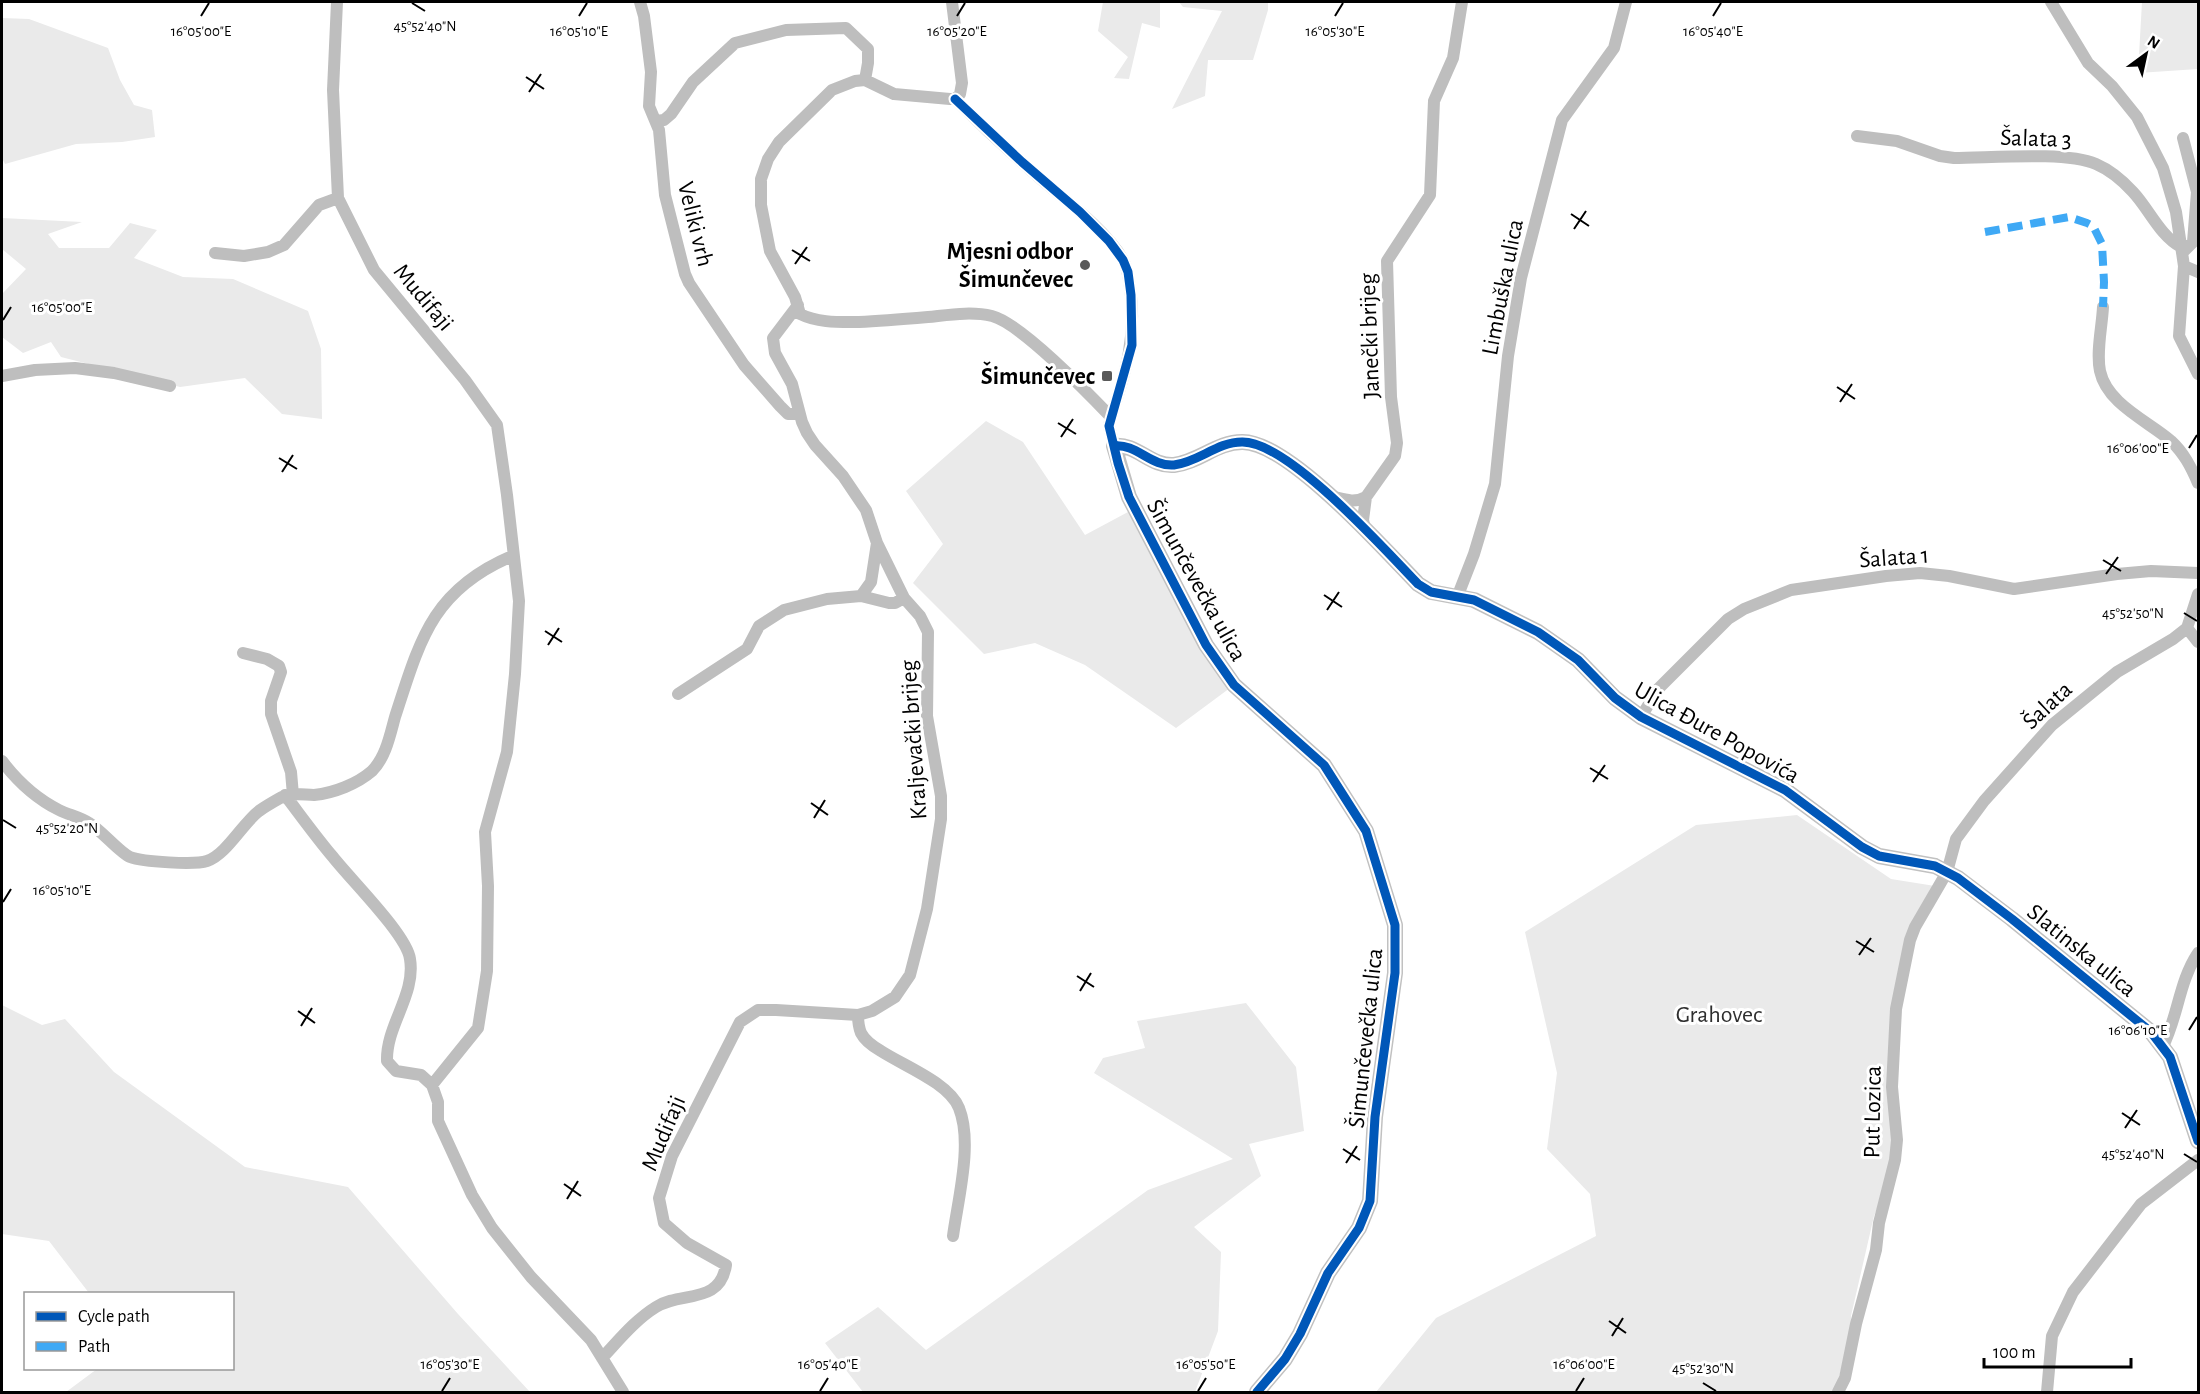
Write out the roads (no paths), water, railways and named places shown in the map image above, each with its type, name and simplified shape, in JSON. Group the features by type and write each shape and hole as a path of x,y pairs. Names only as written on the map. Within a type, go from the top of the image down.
{"street":[{"path":"215,253 244,256 268,252 284,244 319,205 338,198 333,90 337,2"},
{"name":"Veliki vrh","path":"640,2 651,72 649,106 659,130 665,195 689,283 744,365 788,414 800,414"},
{"path":"952,2 962,83 960,94 955,99 894,94 865,80 855,81 832,90 779,142 768,159 761,179 760,205 770,251 798,305 800,314 811,319 844,322 959,314 994,316 1034,345 1073,379 1111,417"},
{"name":"Janečki brijeg","path":"1366,497 1395,456 1397,443 1391,397 1387,261 1430,195 1434,101 1453,58 1462,2"},
{"name":"Limbuška ulica","path":"1458,596 1474,554 1495,484 1508,356 1521,278 1562,120 1614,48 1626,2"},
{"path":"2051,2 2088,63 2112,86 2137,117 2153,145 2172,194 2182,250 2184,266 2178,336 2199,374"},
{"path":"656,121 664,120 671,114 693,82 735,43 786,30 846,28 868,49 865,80"},
{"name":"Šimunčevečka ulica","path":"955,99 1022,162 1080,212 1110,241 1123,260 1128,272 1131,295 1132,345 1109,426 1130,497 1206,645 1234,685 1324,765 1366,831 1395,925 1395,973 1375,1117 1370,1202 1359,1228 1328,1273 1300,1334 1285,1359 1257,1392"},
{"name":"Šalata 3","path":"1857,136 1897,141 1940,156 1954,158 2078,159 2097,165 2117,177 2133,191 2166,234 2182,250"},
{"path":"2182,138 2197,192 2193,242 2182,250"},
{"name":"Mudifaji","path":"338,198 374,270 465,380 496,425 507,495 512,556 519,601 507,752 485,832 488,886 487,971 478,1028 432,1085"},
{"path":"2184,266 2199,272"},
{"name":"Kraljevački brijeg","path":"798,305 773,338 775,353 792,384 802,422 815,445 843,476 866,510 877,543 904,598 920,616 928,632 927,716 941,796 941,819 927,909 910,975 895,997 872,1011 858,1015"},
{"path":"2103,307 2099,365 2102,379 2121,404 2181,452 2199,483"},
{"path":"2,376 35,370 75,368 114,373 170,386"},
{"name":"Ulica Đure Popovića","path":"1114,446 1128,448 1162,464 1174,465 1186,462 1227,443 1246,442 1265,448 1334,497 1418,584 1431,592 1474,600 1538,632 1578,660 1615,698 1641,717 1785,790 1862,847 1879,856 1935,866 1947,872"},
{"path":"1334,497 1348,501 1366,497"},
{"path":"1365,530 1363,520 1366,497"},
{"name":"Kraljevački brijeg","path":"861,596 872,582 877,543"},
{"path":"2,760 35,797 62,812 87,822 107,836 129,857 159,862 207,861 221,851 258,811 289,795 315,795 347,786 372,770 386,748 417,648 436,613 462,584 496,562 512,556"},
{"name":"Šalata 1","path":"1641,717 1658,689 1728,619 1744,609 1791,590 1920,573 1949,576 2014,589 2151,571 2199,573"},
{"path":"2199,594 2187,628 2199,642"},
{"path":"678,694 747,649 759,626 784,610 827,599 861,596 895,603 904,598"},
{"name":"Šalata","path":"1947,872 1956,839 1984,801 2052,725 2117,672 2173,639 2187,628"},
{"path":"243,652 267,659 279,666 281,672 271,701 271,714 291,772 289,795 333,858 392,927 410,958 410,983 387,1045 387,1061 396,1071 421,1076 432,1085 438,1102 438,1120 445,1140 472,1195 492,1228 531,1277 591,1340 623,1392"},
{"name":"Slatinska ulica","path":"1947,872 2012,919 2137,1020 2163,1046 2170,1057 2199,1141"},
{"name":"Put Lozica","path":"1838,1392 1845,1378 1851,1354 1895,1160 1897,1140 1892,1087 1896,1010 1910,940 1915,927 1947,872"},
{"path":"2163,1046 2172,1028 2190,965 2199,953"},
{"name":"Mudifaji","path":"602,1358 636,1323 658,1305 700,1295 717,1287 725,1274 726,1265 687,1243 664,1224 659,1198 672,1156 740,1022 758,1010 858,1015"},
{"path":"858,1015 860,1031 865,1039 899,1063 936,1083 952,1096 959,1108 964,1126 964,1148 953,1236"},
{"path":"2047,1392 2052,1336 2073,1292 2141,1204 2199,1160"}],"place":[{"name":"Mjesni odbor Šimunčevec","path":"1085,265"},
{"name":"Šimunčevec","path":"1107,376"}],"park label":[{"name":"Grahovec","path":"1719,1014"}]}
